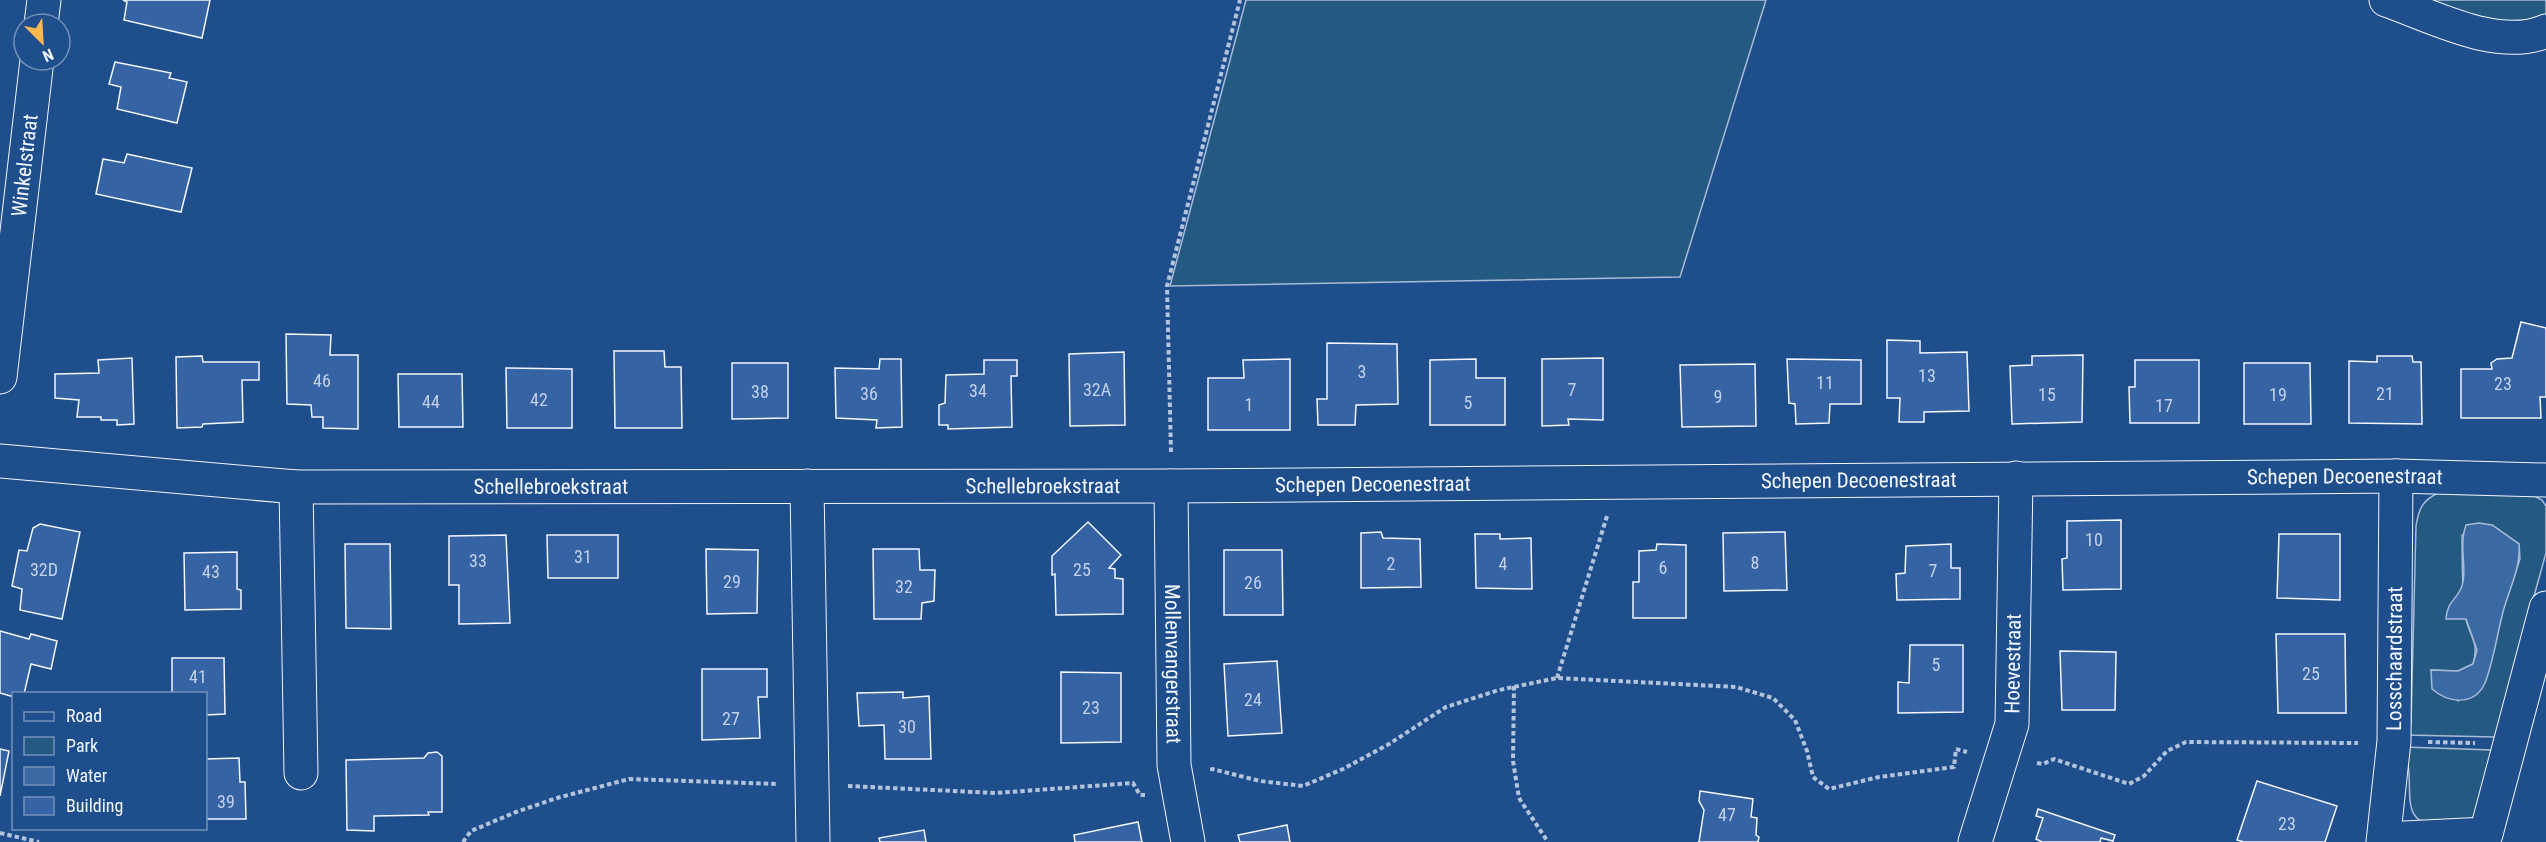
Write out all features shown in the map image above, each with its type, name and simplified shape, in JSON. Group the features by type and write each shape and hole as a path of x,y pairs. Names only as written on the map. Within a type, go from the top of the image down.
{"street":[{"path":"2386,0 2468,31 2509,37 2534,36 2546,31"},
{"name":"Winkelstraat","path":"0,377 36,72"},
{"name":"Schellebroekstraat","path":"0,462 296,487 1171,486"},
{"name":"Schepen Decoenestraat","path":"1171,486 2396,476 2546,480"},
{"name":"Losschaardstraat","path":"2396,476 2394,741 2383,840 2486,834 2546,608"},
{"name":"Hoevestraat","path":"1975,842 2012,724 2016,478"},
{"path":"807,486 813,842"},
{"name":"Mollenvangerstraat","path":"1171,486 1174,765 1188,842"},
{"path":"296,487 301,773"}],"path":[{"path":"1171,486 1167,286 1240,0"},
{"path":"1557,678 1618,481"},
{"path":"463,842 471,831 516,812 557,798 629,779 996,793 1133,783 1140,795 1179,792 1212,785 1212,769 1260,781 1303,786 1343,769 1380,749 1446,707 1514,686 1557,678 1736,687 1773,698 1795,720 1807,751 1813,777 1829,789 1879,777 1954,767 1956,749 2002,760 2043,764 2054,759 2129,784 2144,776 2167,751 2186,742 2511,743"},
{"path":"1514,686 1513,761 1519,798 1548,842"},
{"path":"0,833 39,842"}],"green space":[{"path":"1246,0 1766,0 1680,277 1170,286"},
{"path":"2421,0 2546,0 2546,16 2488,26"},
{"path":"2440,492 2529,493 2542,500 2546,506 2546,553 2495,737 2407,735 2411,723 2416,526 2423,505","holes":["2492,525 2519,544 2520,559 2506,601 2458,701 2431,670 2458,671 2473,664 2475,656 2474,643 2465,615 2462,535"]},
{"path":"2404,747 2492,750 2475,816 2448,824 2430,824 2420,821 2414,815 2411,807 2408,765"}],"water":[{"path":"2479,523 2492,525 2519,544 2519,553 2484,685 2473,696 2460,700 2445,697 2432,689 2431,670 2458,671 2473,664 2477,650 2466,619 2446,619 2448,608 2460,591 2464,579 2463,541 2466,525"}],"building":[{"path":"123,0 210,0 202,38 124,20 127,2"},
{"path":"115,62 171,73 169,78 187,82 177,123 117,109 121,87 109,84"},
{"path":"127,154 192,168 181,212 96,194 103,159 124,163"},
{"path":"2521,322 2546,328 2546,397 2540,397 2541,418 2461,418 2461,369 2492,369 2491,363 2497,359 2512,358"},
{"path":"286,334 331,335 330,355 358,355 358,429 323,428 323,417 312,417 311,405 287,404"},
{"path":"1887,340 1920,341 1920,353 1967,352 1969,411 1924,412 1924,422 1899,422 1900,398 1887,398"},
{"path":"1327,343 1397,344 1398,404 1356,405 1355,425 1318,425 1317,399 1327,399"},
{"path":"614,351 664,351 665,367 681,367 682,428 615,428"},
{"path":"1124,352 1125,425 1070,426 1069,354"},
{"path":"2083,355 2082,422 2012,424 2010,366 2032,365 2032,356"},
{"path":"202,356 203,362 259,362 259,380 242,380 243,422 177,428 176,357"},
{"path":"2377,356 2412,356 2413,362 2421,362 2422,424 2349,423 2349,361 2377,362"},
{"path":"132,358 134,424 117,425 117,420 77,417 79,400 55,398 55,374 99,373 98,360"},
{"path":"1603,358 1603,420 1568,419 1569,425 1542,426 1542,359"},
{"path":"880,359 901,359 902,427 876,428 877,420 836,418 835,368 879,369"},
{"path":"1290,359 1290,430 1208,430 1208,378 1244,378 1243,360"},
{"path":"1476,359 1476,378 1505,378 1505,425 1430,425 1430,360"},
{"path":"1787,359 1861,360 1861,404 1830,404 1829,423 1796,424 1795,404 1789,403"},
{"path":"984,360 1017,360 1017,376 1011,376 1012,427 948,429 948,425 939,425 939,405 945,403 946,375 984,374"},
{"path":"2135,360 2199,360 2199,423 2130,423 2129,387 2135,387"},
{"path":"732,363 788,363 788,418 732,419"},
{"path":"2244,363 2310,363 2311,424 2244,424"},
{"path":"1755,364 1756,426 1682,427 1680,365"},
{"path":"506,368 572,369 572,428 507,428"},
{"path":"398,374 462,374 463,427 399,427"},
{"path":"2121,520 2121,589 2063,590 2062,559 2067,558 2067,521"},
{"path":"1088,522 1121,555 1109,568 1115,569 1115,578 1123,579 1123,614 1056,615 1052,556"},
{"path":"40,524 80,532 62,619 20,610 22,589 12,586 19,550 27,551 33,528"},
{"path":"1381,532 1383,538 1420,539 1421,587 1361,588 1361,533"},
{"path":"1785,532 1787,590 1724,591 1723,533"},
{"path":"1475,534 1500,534 1500,539 1531,538 1532,589 1476,588"},
{"path":"2279,534 2340,534 2340,600 2277,598"},
{"path":"506,535 510,623 459,624 459,585 449,585 449,536"},
{"path":"547,535 618,535 618,578 548,578"},
{"path":"345,544 390,544 391,629 346,628"},
{"path":"1657,544 1686,545 1686,618 1633,618 1633,582 1639,582 1639,551 1656,550"},
{"path":"1951,544 1951,568 1960,568 1960,599 1897,600 1896,574 1905,573 1906,546"},
{"path":"706,549 758,550 757,613 707,614"},
{"path":"873,549 919,549 920,570 935,570 934,601 922,603 921,619 874,619"},
{"path":"1224,550 1282,550 1283,615 1224,615"},
{"path":"237,552 237,589 241,590 241,609 185,610 184,553"},
{"path":"0,631 29,639 31,634 57,641 51,669 31,664 24,692 12,692 12,696 0,693"},
{"path":"2276,634 2345,634 2346,713 2278,713"},
{"path":"1910,645 1963,645 1963,712 1898,713 1898,682 1909,683"},
{"path":"2060,651 2116,652 2115,710 2062,710"},
{"path":"172,658 224,658 225,714 207,715 207,692 172,692"},
{"path":"1277,661 1282,733 1228,736 1224,664"},
{"path":"702,669 767,669 767,697 758,697 760,738 702,740"},
{"path":"1061,672 1121,673 1121,742 1061,743"},
{"path":"903,692 903,698 929,696 931,759 885,759 884,725 859,726 857,693"},
{"path":"0,749 9,751 0,796"},
{"path":"437,752 442,756 442,812 428,812 429,815 374,816 374,831 347,830 346,760 424,758 428,753"},
{"path":"239,758 240,782 245,782 246,819 207,819 207,759"},
{"path":"2257,781 2337,806 2325,842 2244,842 2237,840"},
{"path":"1700,791 1753,799 1751,817 1757,818 1758,842 1699,842 1704,810 1699,801"},
{"path":"2038,809 2115,835 2113,841 2101,838 2100,842 2042,842 2036,839 2043,818 2036,816"},
{"path":"1138,822 1142,842 1075,842 1074,835"},
{"path":"1287,825 1290,842 1240,842 1238,835"},
{"path":"924,830 926,842 880,842 879,838"}]}
